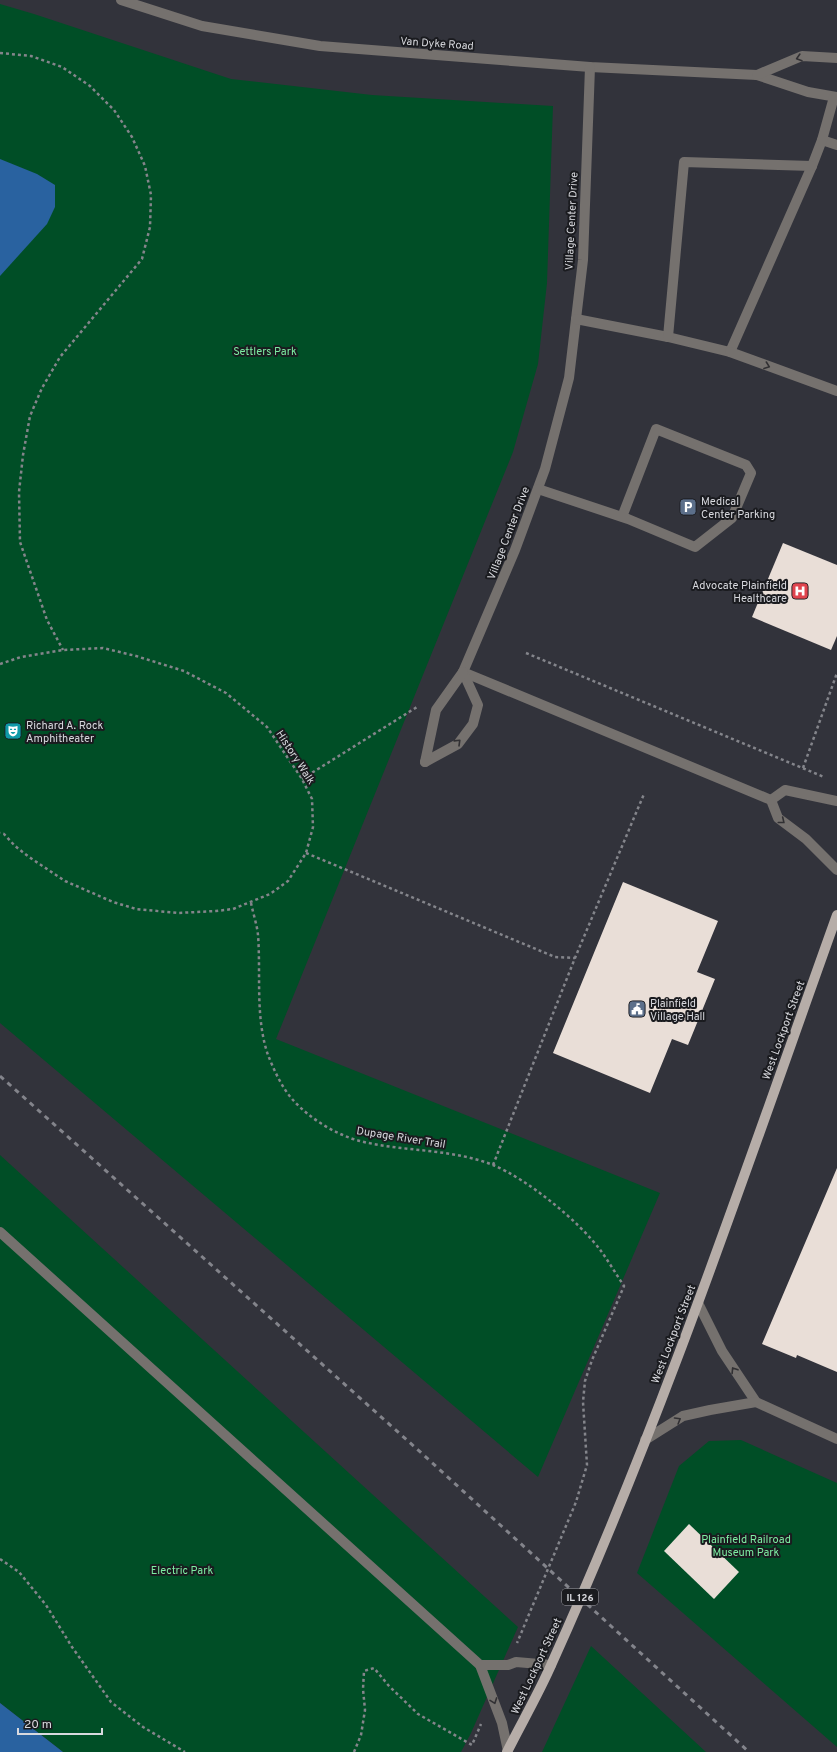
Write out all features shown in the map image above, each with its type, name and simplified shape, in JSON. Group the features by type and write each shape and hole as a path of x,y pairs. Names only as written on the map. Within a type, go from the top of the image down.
{"main road":[{"name":"West Lockport Street","path":"508,1751 552,1665 645,1440 698,1303 837,915"}],"street":[{"name":"Van Dyke Road","path":"121,0 202,26 320,46 590,67 757,75 808,92 836,97"},
{"name":"Van Dyke Road","path":"757,75 802,56 837,58"},
{"name":"Village Center Drive","path":"463,672 478,705 473,724 458,744 425,762 436,710 463,672 515,550 538,489 545,469 569,378 583,260 590,67"},
{"path":"730,352 812,166 836,97"},
{"path":"822,140 837,145"},
{"path":"668,337 684,162 812,166"},
{"path":"576,319 668,337 730,352 837,391"},
{"path":"538,489 622,517 695,547 732,518 751,473 746,465 656,429 622,517"},
{"path":"463,672 771,800 778,818 806,839 837,870"},
{"path":"771,800 785,790 837,801"},
{"path":"0,1232 480,1665 502,1723 508,1751"},
{"path":"698,1303 722,1351 756,1402 837,1439"},
{"path":"645,1440 683,1416 756,1402"},
{"path":"480,1665 508,1665 516,1662 552,1665"}],"path":[{"path":"0,53 31,56 62,67 90,86 114,110 132,137 145,166 151,195 150,227 142,260 60,357 42,388 30,416 24,447 19,492 20,542 47,620 63,650"},
{"name":"History Walk","path":"0,664 21,657 63,650 103,648 136,656 184,671 226,693 267,727 302,779 312,799 313,828 306,853 288,881 270,894 250,903 233,908 216,911 178,913 136,909 113,902 65,881 28,857 4,834 0,833"},
{"path":"526,653 830,779"},
{"path":"803,768 837,673"},
{"path":"302,779 417,706"},
{"path":"493,1165 575,958 644,794"},
{"path":"306,853 555,957 575,958"},
{"name":"Dupage River Trail","path":"250,903 258,934 260,1005 268,1055 280,1081 293,1100 308,1114 324,1124 359,1141 461,1155 493,1165 515,1176 546,1197 566,1215 600,1250 624,1286 592,1360 585,1381 583,1410 587,1465 576,1502 508,1665"},
{"path":"0,1559 19,1572 46,1605 72,1647 111,1702 143,1727 185,1752"},
{"path":"354,1752 361,1735 365,1710 363,1689 364,1671 374,1668 389,1686 418,1714 472,1745"}],"green space":[{"name":"Settlers Park","path":"0,4 231,79 372,95 553,106 547,283 538,364 513,452 276,1039 660,1193 538,1477 0,1023"},
{"name":"Electric Park","path":"0,1155 518,1627 471,1733 461,1752 63,1752 0,1703"},
{"name":"Plainfield Railroad Museum Park","path":"741,1440 837,1483 837,1747 637,1573 679,1466 709,1441"},
{"path":"591,1646 706,1752 542,1752"}],"water":[{"path":"0,159 37,174 55,185 55,207 47,224 0,276"},
{"path":"0,1703 63,1752 0,1752"}],"building":[{"name":"Advocate Plainfield Healthcare","path":"783,543 837,565 837,636 831,650 752,617"},
{"name":"Plainfield Village Hall","path":"623,882 718,921 697,972 715,979 688,1045 672,1039 650,1093 553,1053"},
{"path":"837,1168 837,1372 797,1355 796,1358 762,1344"},
{"path":"689,1524 739,1572 714,1599 664,1551"}],"railway":[{"path":"0,1076 417,1449 749,1752"}],"place":[{"name":"Medical Center Parking","path":"688,507"},
{"name":"Advocate Plainfield Healthcare","path":"800,591"},
{"name":"Richard A. Rock Amphitheater","path":"13,731"},
{"name":"Plainfield Village Hall","path":"637,1009"}]}
